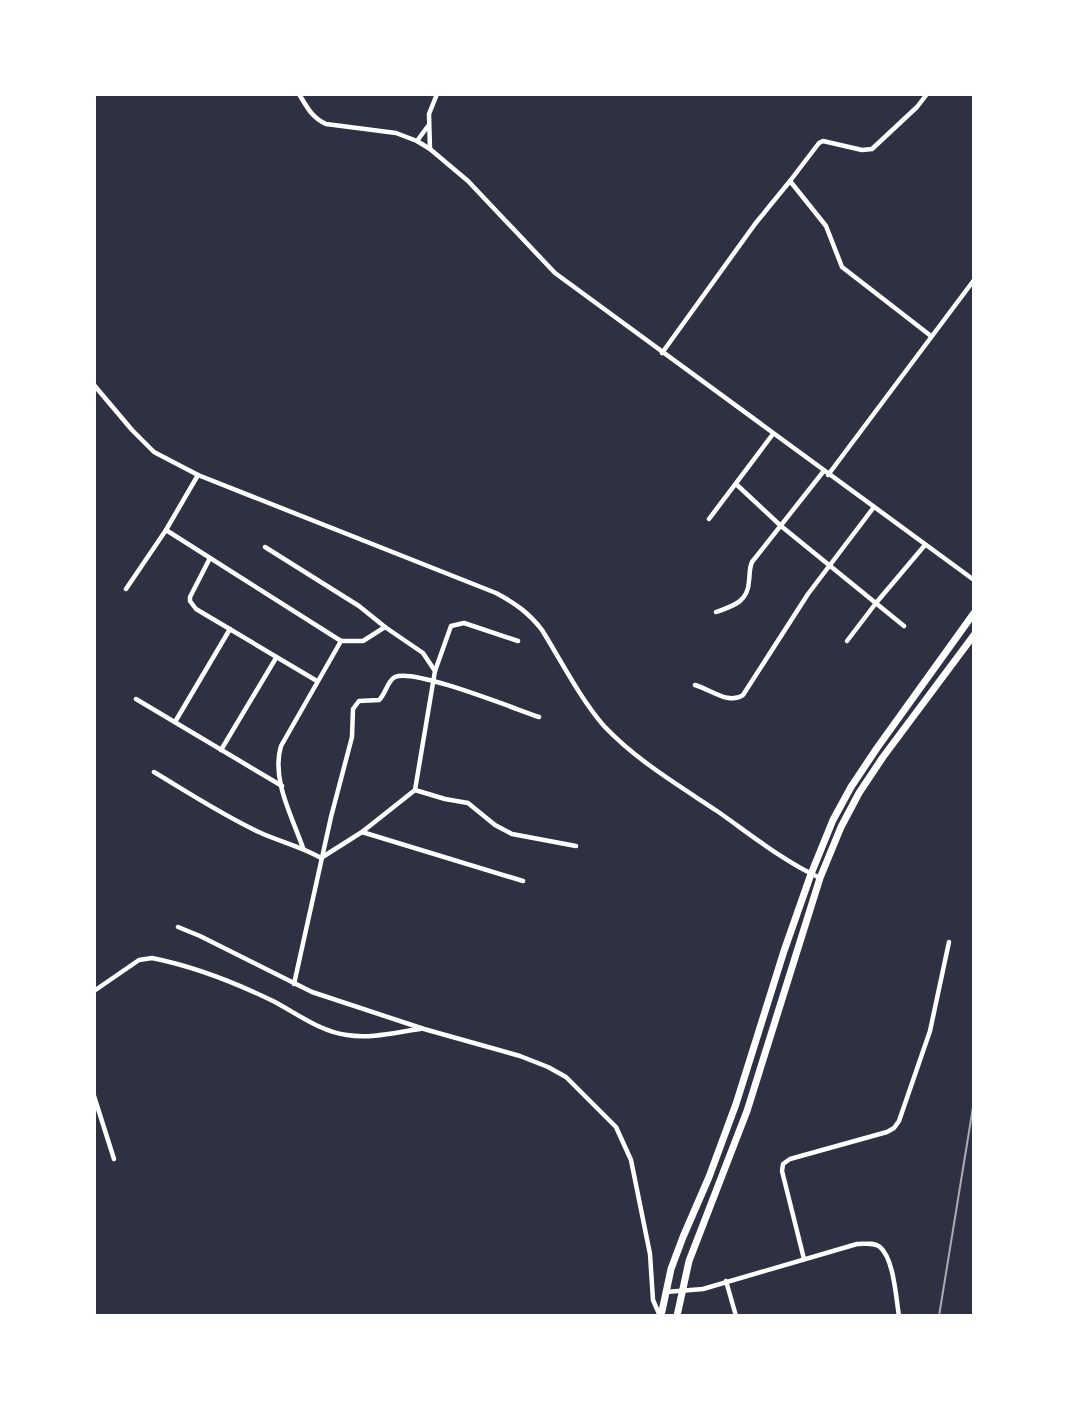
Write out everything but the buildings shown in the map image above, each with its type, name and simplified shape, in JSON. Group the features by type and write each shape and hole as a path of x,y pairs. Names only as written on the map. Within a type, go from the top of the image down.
{"main road":[{"path":"660,1316 671,1269 736,1104 784,951 833,820 851,787 974,613"},
{"path":"677,1316 681,1292 700,1230 747,1111 820,878 841,827 883,757 974,635"}],"street":[{"path":"299,94 313,116 326,124 382,130 417,141 430,149 451,165 546,265 662,353 974,580"},
{"path":"430,149 429,114 437,94"},
{"path":"662,353 755,224 819,142 829,142 862,150 872,149 917,107 927,94"},
{"path":"417,141 428,126"},
{"path":"790,181 812,205 826,226 842,267 931,336"},
{"path":"716,612 738,604 742,600 749,585 752,562 826,473 974,280"},
{"path":"94,385 154,452 198,475 496,593 517,605 535,620 602,724 617,738 669,778 780,855 820,878"},
{"path":"709,519 773,434"},
{"path":"126,589 166,530 198,475"},
{"path":"736,484 781,526 904,626"},
{"path":"696,685 730,700 743,694 828,565 874,507"},
{"path":"166,530 341,641 363,641 385,627"},
{"path":"847,641 925,544"},
{"path":"265,547 360,606 385,627 423,653 435,671"},
{"path":"210,558 190,601 196,609 317,681"},
{"path":"321,858 362,832 415,790 433,680 451,626 464,623 518,641"},
{"path":"175,722 230,629"},
{"path":"303,848 282,786 277,759 281,746 341,641"},
{"path":"221,750 276,658"},
{"path":"294,984 321,858 352,737 355,705 359,701 379,700 392,680 402,675 433,680 539,717"},
{"path":"136,699 282,786"},
{"path":"154,772 255,830 303,848 321,858"},
{"path":"415,790 445,800 468,803 495,825 512,834 576,846"},
{"path":"362,832 523,881"},
{"path":"178,927 312,992 424,1029 520,1056 566,1077 616,1127 631,1160 650,1254 653,1300 660,1316"},
{"path":"804,1259 782,1171 783,1164 790,1158 887,1132 894,1128 899,1121 930,1031 950,942"},
{"path":"94,990 139,960 152,958 230,982 332,1031 347,1035 424,1029"},
{"path":"94,1096 114,1159"},
{"path":"666,1292 703,1289 857,1244 870,1243 879,1246 889,1258 900,1316"},
{"path":"726,1281 736,1316"}],"railway":[{"path":"939,1316 974,1101"}]}
